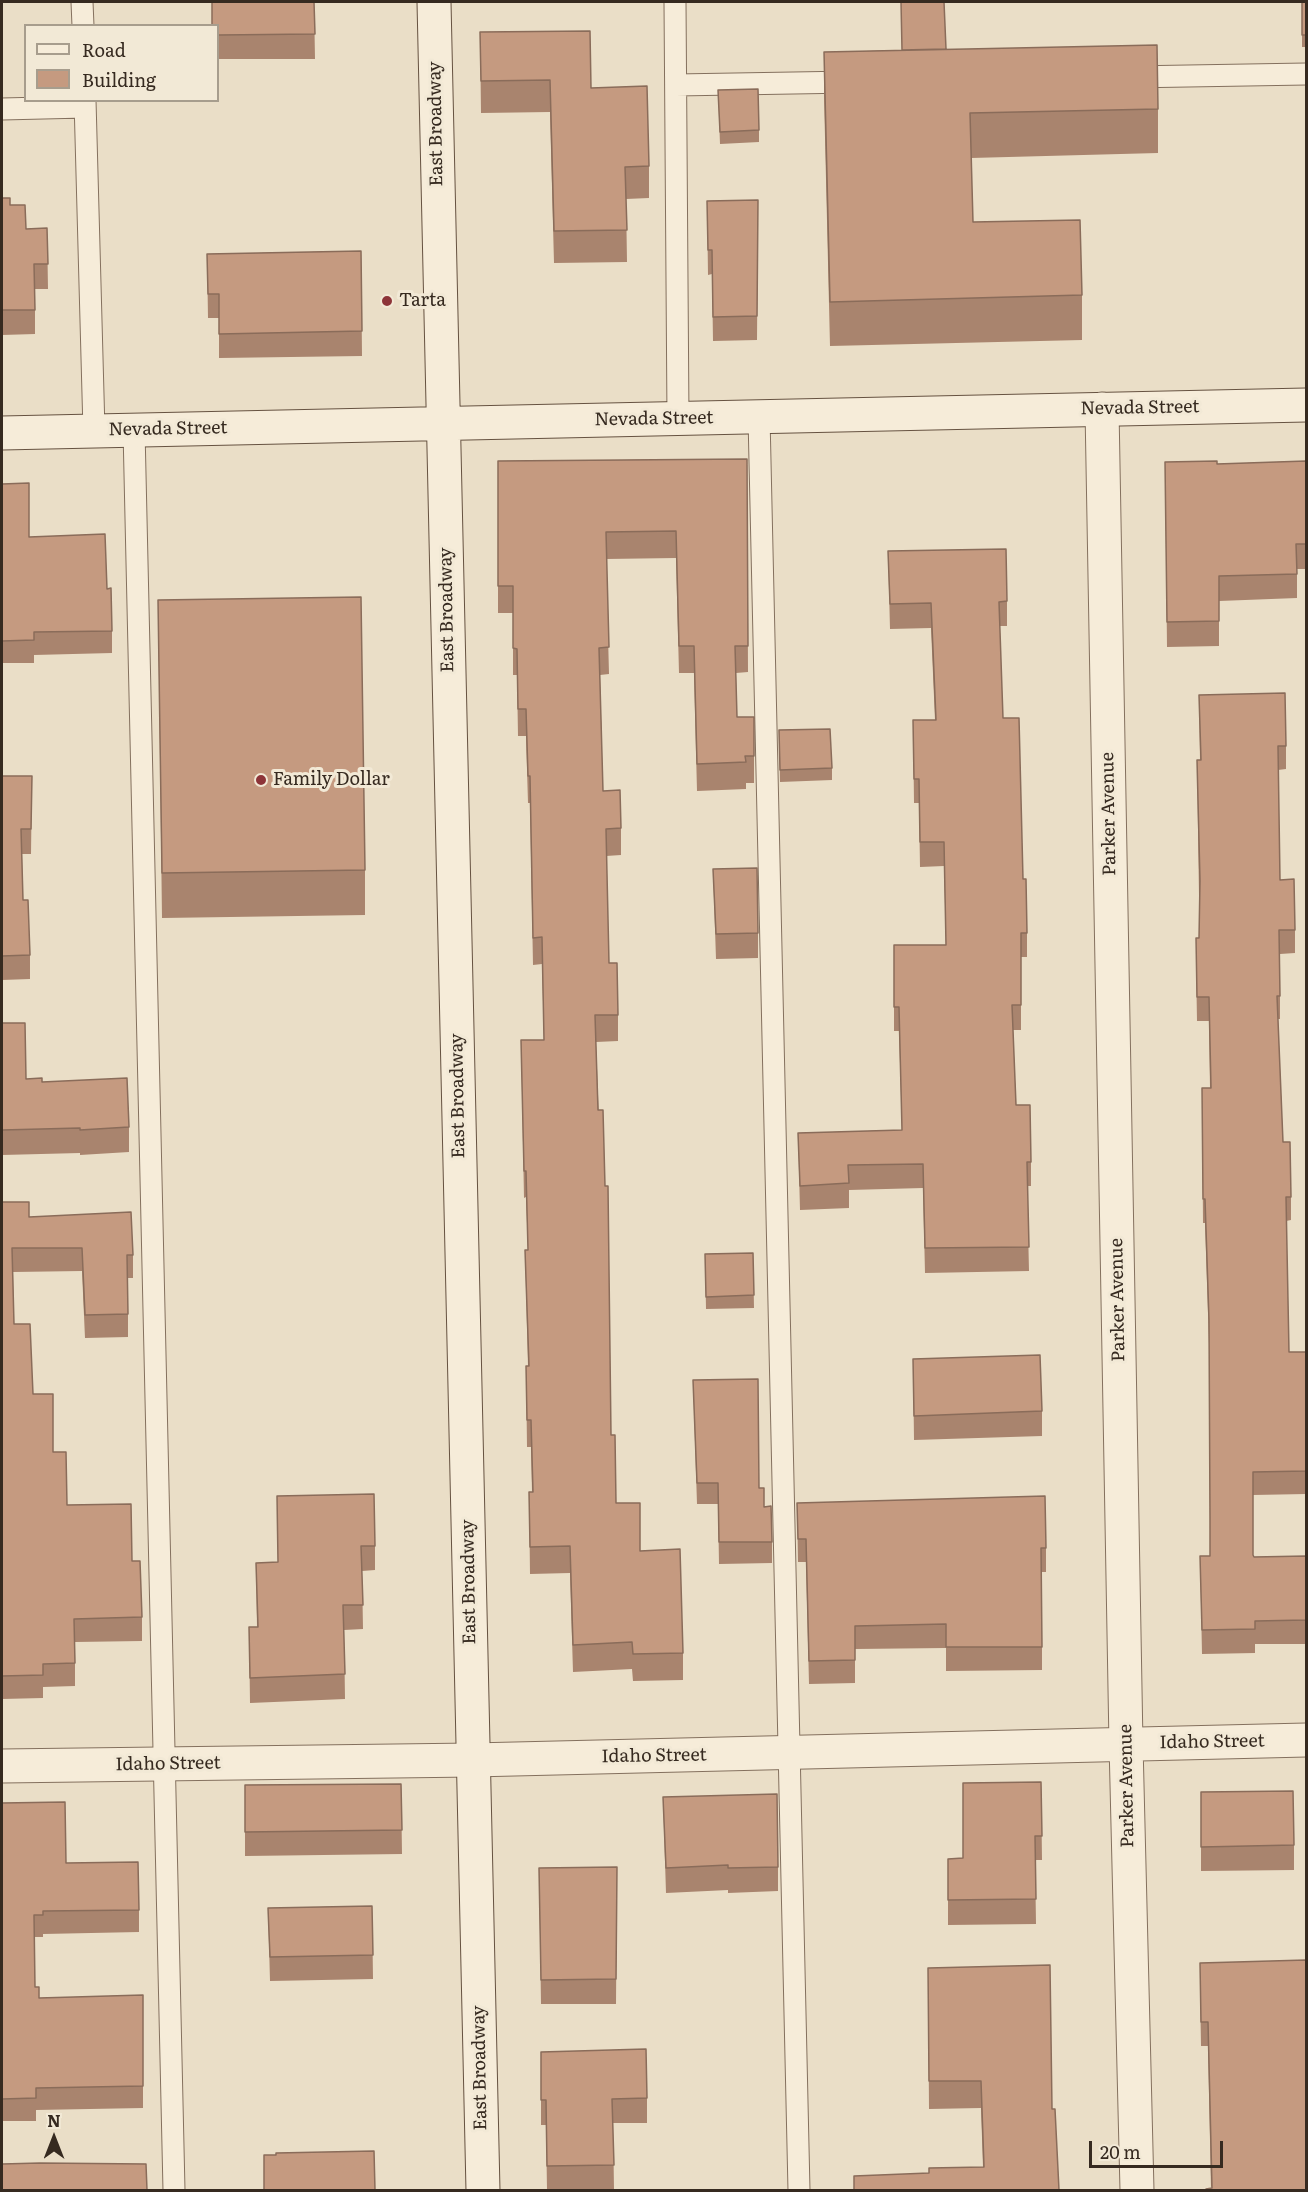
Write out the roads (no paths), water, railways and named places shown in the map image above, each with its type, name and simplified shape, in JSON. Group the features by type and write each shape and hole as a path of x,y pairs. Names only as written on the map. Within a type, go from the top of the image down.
{"street":[{"name":"East Broadway","path":"434,2 483,2190"},
{"name":"Nevada Street","path":"2,433 1306,405"},
{"name":"Parker Avenue","path":"1102,409 1126,1744 1137,2190"},
{"name":"Idaho Street","path":"2,1766 473,1760 1306,1740"}],"lane":[{"path":"82,2 83,24"},
{"path":"675,2 678,419"},
{"path":"1104,78 1306,74"},
{"path":"676,85 866,82"},
{"path":"2,109 85,104 94,431"},
{"path":"759,417 800,2190"},
{"path":"134,430 174,2190"}],"place":[{"name":"Tarta","path":"387,301"},
{"name":"Family Dollar","path":"261,780"}]}
